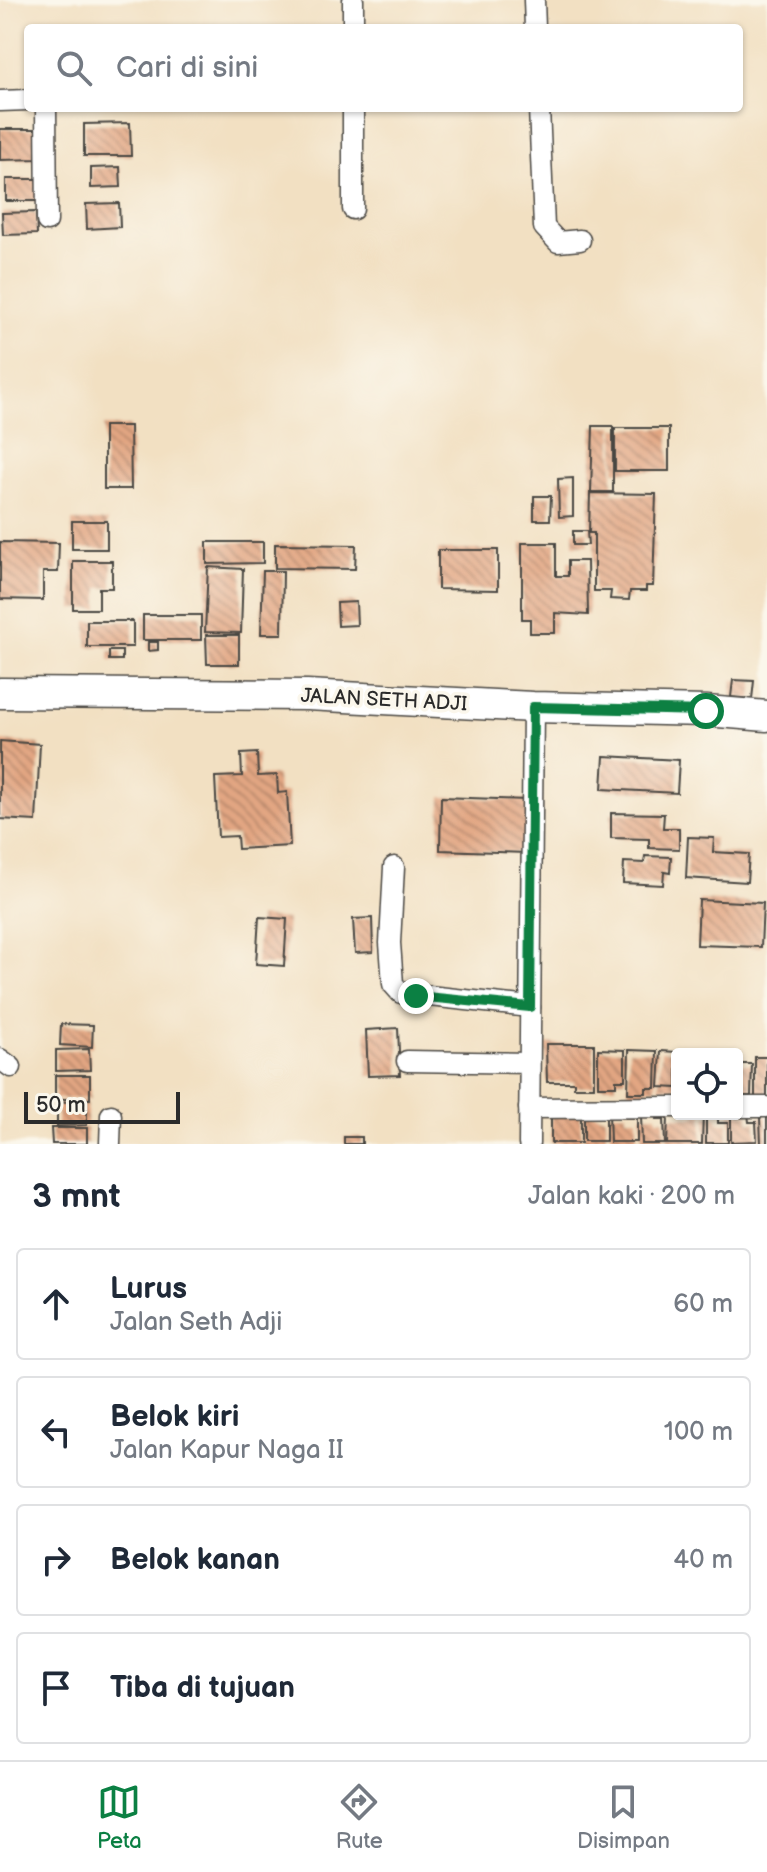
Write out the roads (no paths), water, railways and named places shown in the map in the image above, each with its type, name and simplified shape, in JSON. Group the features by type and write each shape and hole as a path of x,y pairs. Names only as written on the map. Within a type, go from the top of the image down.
{"street":[{"path":"353,0 353,24"},
{"path":"534,0 535,24"},
{"path":"0,101 24,100"},
{"path":"46,112 47,221"},
{"path":"353,112 353,209"},
{"path":"539,112 544,227 558,242 580,240"},
{"name":"JALAN SETH ADJI","path":"0,693 307,695 767,716"},
{"path":"529,1144 533,707"},
{"path":"394,867 390,943 393,984 401,993 530,1007"},
{"path":"407,1061 529,1063"},
{"path":"529,1108 671,1107"},
{"path":"743,1107 767,1107"},
{"path":"110,1144 111,1115"}]}
